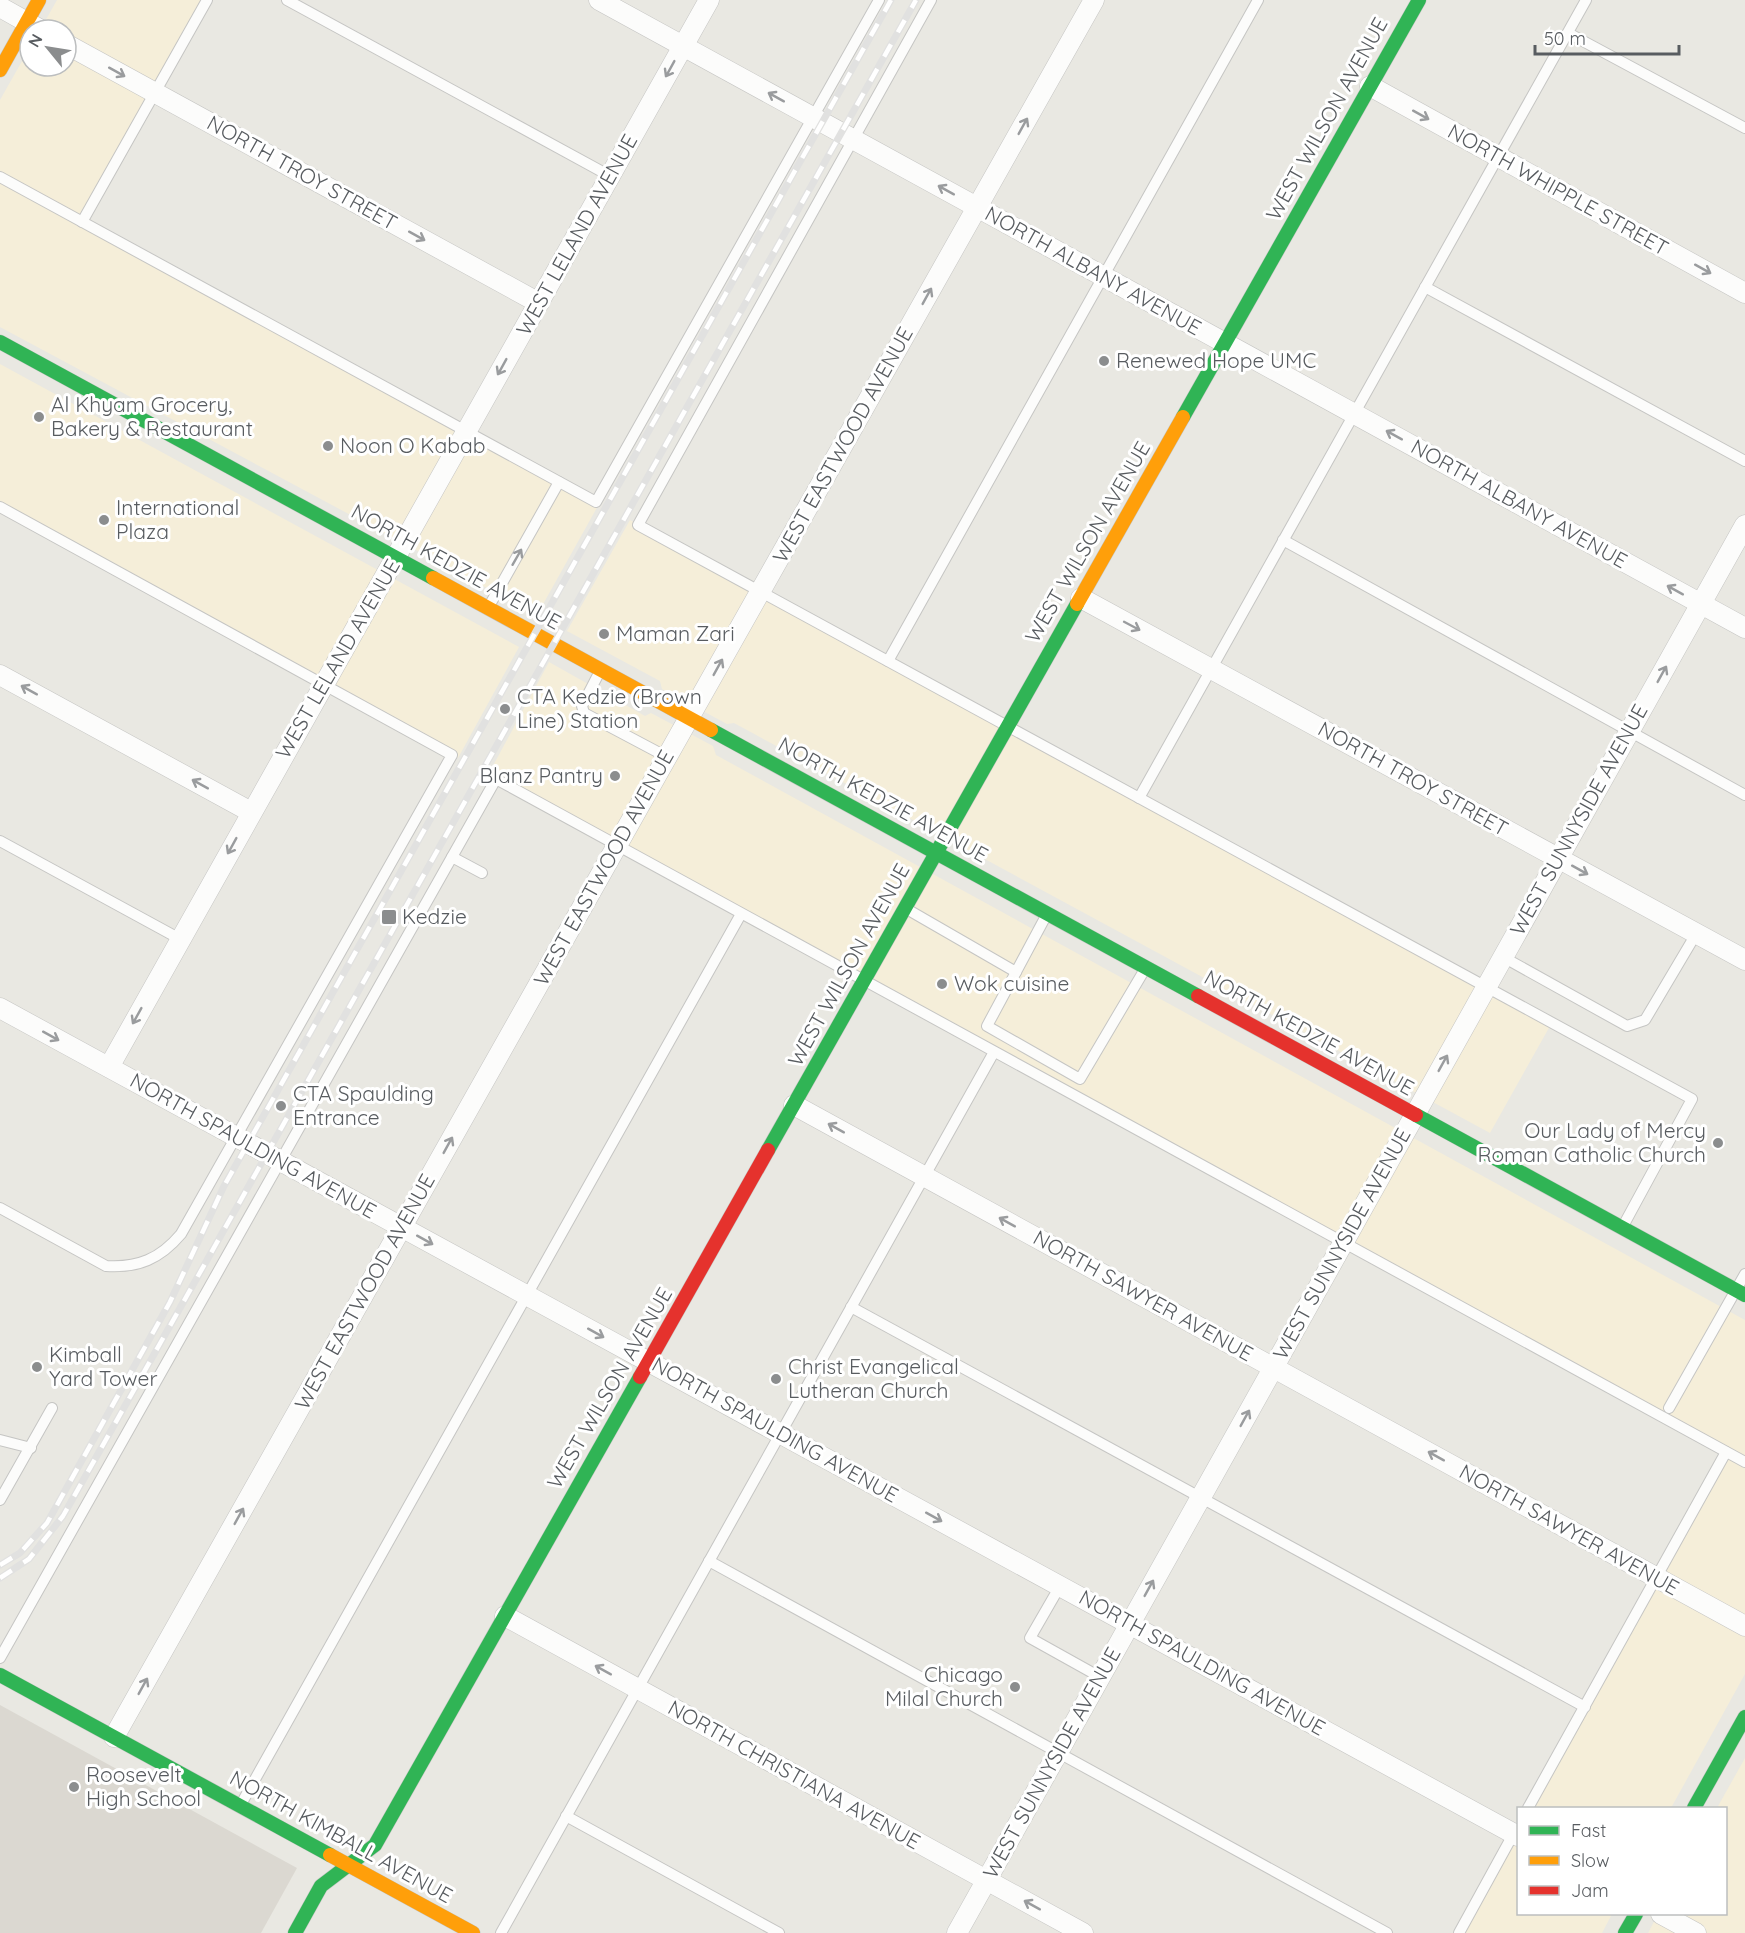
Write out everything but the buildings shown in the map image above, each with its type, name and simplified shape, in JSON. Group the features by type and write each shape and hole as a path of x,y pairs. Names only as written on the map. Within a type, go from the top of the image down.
{"street":[{"path":"36,18 39,0"},
{"name":"NORTH ALBANY AVENUE","path":"599,0 1745,628"},
{"name":"WEST LELAND AVENUE","path":"109,1067 709,0"},
{"name":"WEST EASTWOOD AVENUE","path":"114,1737 1094,0"},
{"name":"WEST WILSON AVENUE","path":"295,1933 321,1886 375,1845 1419,0"},
{"path":"0,7 20,18"},
{"path":"0,70 18,47"},
{"name":"NORTH TROY STREET","path":"78,51 538,303"},
{"name":"NORTH WHIPPLE STREET","path":"1370,86 1745,293"},
{"name":"NORTH KEDZIE AVENUE","path":"0,342 1740,1293"},
{"name":"WEST SUNNYSIDE AVENUE","path":"957,1933 1745,525"},
{"name":"NORTH TROY STREET","path":"1081,598 1745,960"},
{"path":"0,675 251,812"},
{"name":"NORTH SPAULDING AVENUE","path":"0,1008 1060,1586 1517,1832"},
{"name":"NORTH SAWYER AVENUE","path":"794,1105 1745,1626"},
{"name":"NORTH CHRISTIANA AVENUE","path":"505,1616 1083,1933"},
{"name":"NORTH KIMBALL AVENUE","path":"0,1675 473,1933"},
{"path":"1695,1807 1745,1717"},
{"path":"1625,1933 1635,1915"},
{"path":"1663,1915 1696,1933"}],"lane":[{"path":"82,222 207,0"},
{"path":"287,0 610,176"},
{"path":"0,177 596,502 879,0"},
{"path":"931,0 638,525 1692,1099 1622,1228"},
{"path":"888,661 1258,0"},
{"path":"1139,798 1586,0"},
{"path":"1568,33 1745,128"},
{"path":"1425,287 1745,461"},
{"path":"487,608 559,482"},
{"path":"0,507 452,755 181,1234 161,1254 138,1264 124,1267 106,1266 0,1208"},
{"path":"1283,540 1745,795"},
{"path":"601,670 582,706 584,713 667,757"},
{"path":"0,1658 496,780 1745,1462"},
{"path":"0,841 180,939"},
{"path":"452,857 482,873"},
{"path":"905,908 1016,972"},
{"path":"240,1806 741,914"},
{"path":"1047,914 987,1026 1080,1079 1145,968"},
{"path":"1503,957 1626,1026 1645,1020 1696,934"},
{"path":"501,1933 994,1052"},
{"path":"1668,1408 1740,1293 1745,1274"},
{"path":"851,1307 1585,1707"},
{"path":"0,1500 52,1408"},
{"path":"0,1440 31,1448"},
{"path":"1529,1807 1726,1452"},
{"path":"709,1562 1387,1933"},
{"path":"1060,1586 1030,1638 1100,1677"},
{"path":"566,1816 779,1933"},
{"path":"1459,1933 1517,1832"}],"shaded area":[{"path":"57,0 209,0 85,225 599,504 537,615 0,327 0,100 18,68 18,78 78,78 78,18 47,18"},
{"path":"0,364 519,647 458,758 0,504"},
{"path":"630,520 1550,1026 1490,1133 734,723 727,724 662,689 660,681 567,631"},
{"path":"549,662 645,716 651,713 713,746 716,755 1745,1320 1745,1674 1672,1807 1528,1807 1727,1450 488,775"},
{"name":"Roosevelt High School","path":"0,1705 297,1868 261,1933 0,1933"},
{"path":"1745,1758 1745,1933 1648,1933 1657,1915 1727,1915 1727,1807 1718,1807"},
{"path":"1517,1825 1517,1915 1611,1915 1602,1933 1457,1933"}],"railway":[{"path":"0,1565 20,1553 47,1523 170,1302 224,1186 891,0"},
{"path":"0,1578 29,1559 63,1516 916,0"}],"traffic: fast":[{"path":"1183,417 1419,0"},
{"path":"0,342 433,578"},
{"path":"768,1150 1077,604"},
{"path":"711,730 1198,996"},
{"path":"1416,1115 1745,1295"},
{"path":"295,1933 321,1886 375,1845 640,1377"},
{"path":"0,1675 330,1855"},
{"path":"1695,1807 1745,1717"},
{"path":"1625,1933 1635,1915"}],"traffic: slow":[{"path":"0,70 39,0"},
{"path":"1077,604 1183,417"},
{"path":"433,578 711,730"},
{"path":"330,1855 473,1933"}],"traffic: jam":[{"path":"1198,996 1416,1115"},
{"path":"640,1377 768,1150"}],"place":[{"name":"Renewed Hope UMC","path":"1104,361"},
{"name":"Al Khyam Grocery, Bakery & Restaurant","path":"39,417"},
{"name":"Noon O Kabab","path":"328,446"},
{"name":"International Plaza","path":"104,520"},
{"name":"Maman Zari","path":"604,634"},
{"name":"CTA Kedzie (Brown Line) Station","path":"505,709"},
{"name":"Blanz Pantry","path":"615,776"},
{"name":"Kedzie","path":"389,917"},
{"name":"Wok cuisine","path":"942,984"},
{"name":"CTA Spaulding Entrance","path":"281,1106"},
{"name":"Our Lady of Mercy Roman Catholic Church","path":"1718,1143"},
{"name":"Kimball Yard Tower","path":"37,1367"},
{"name":"Christ Evangelical Lutheran Church","path":"776,1379"},
{"name":"Chicago Milal Church","path":"1015,1687"},
{"name":"Roosevelt High School","path":"74,1787"}]}
